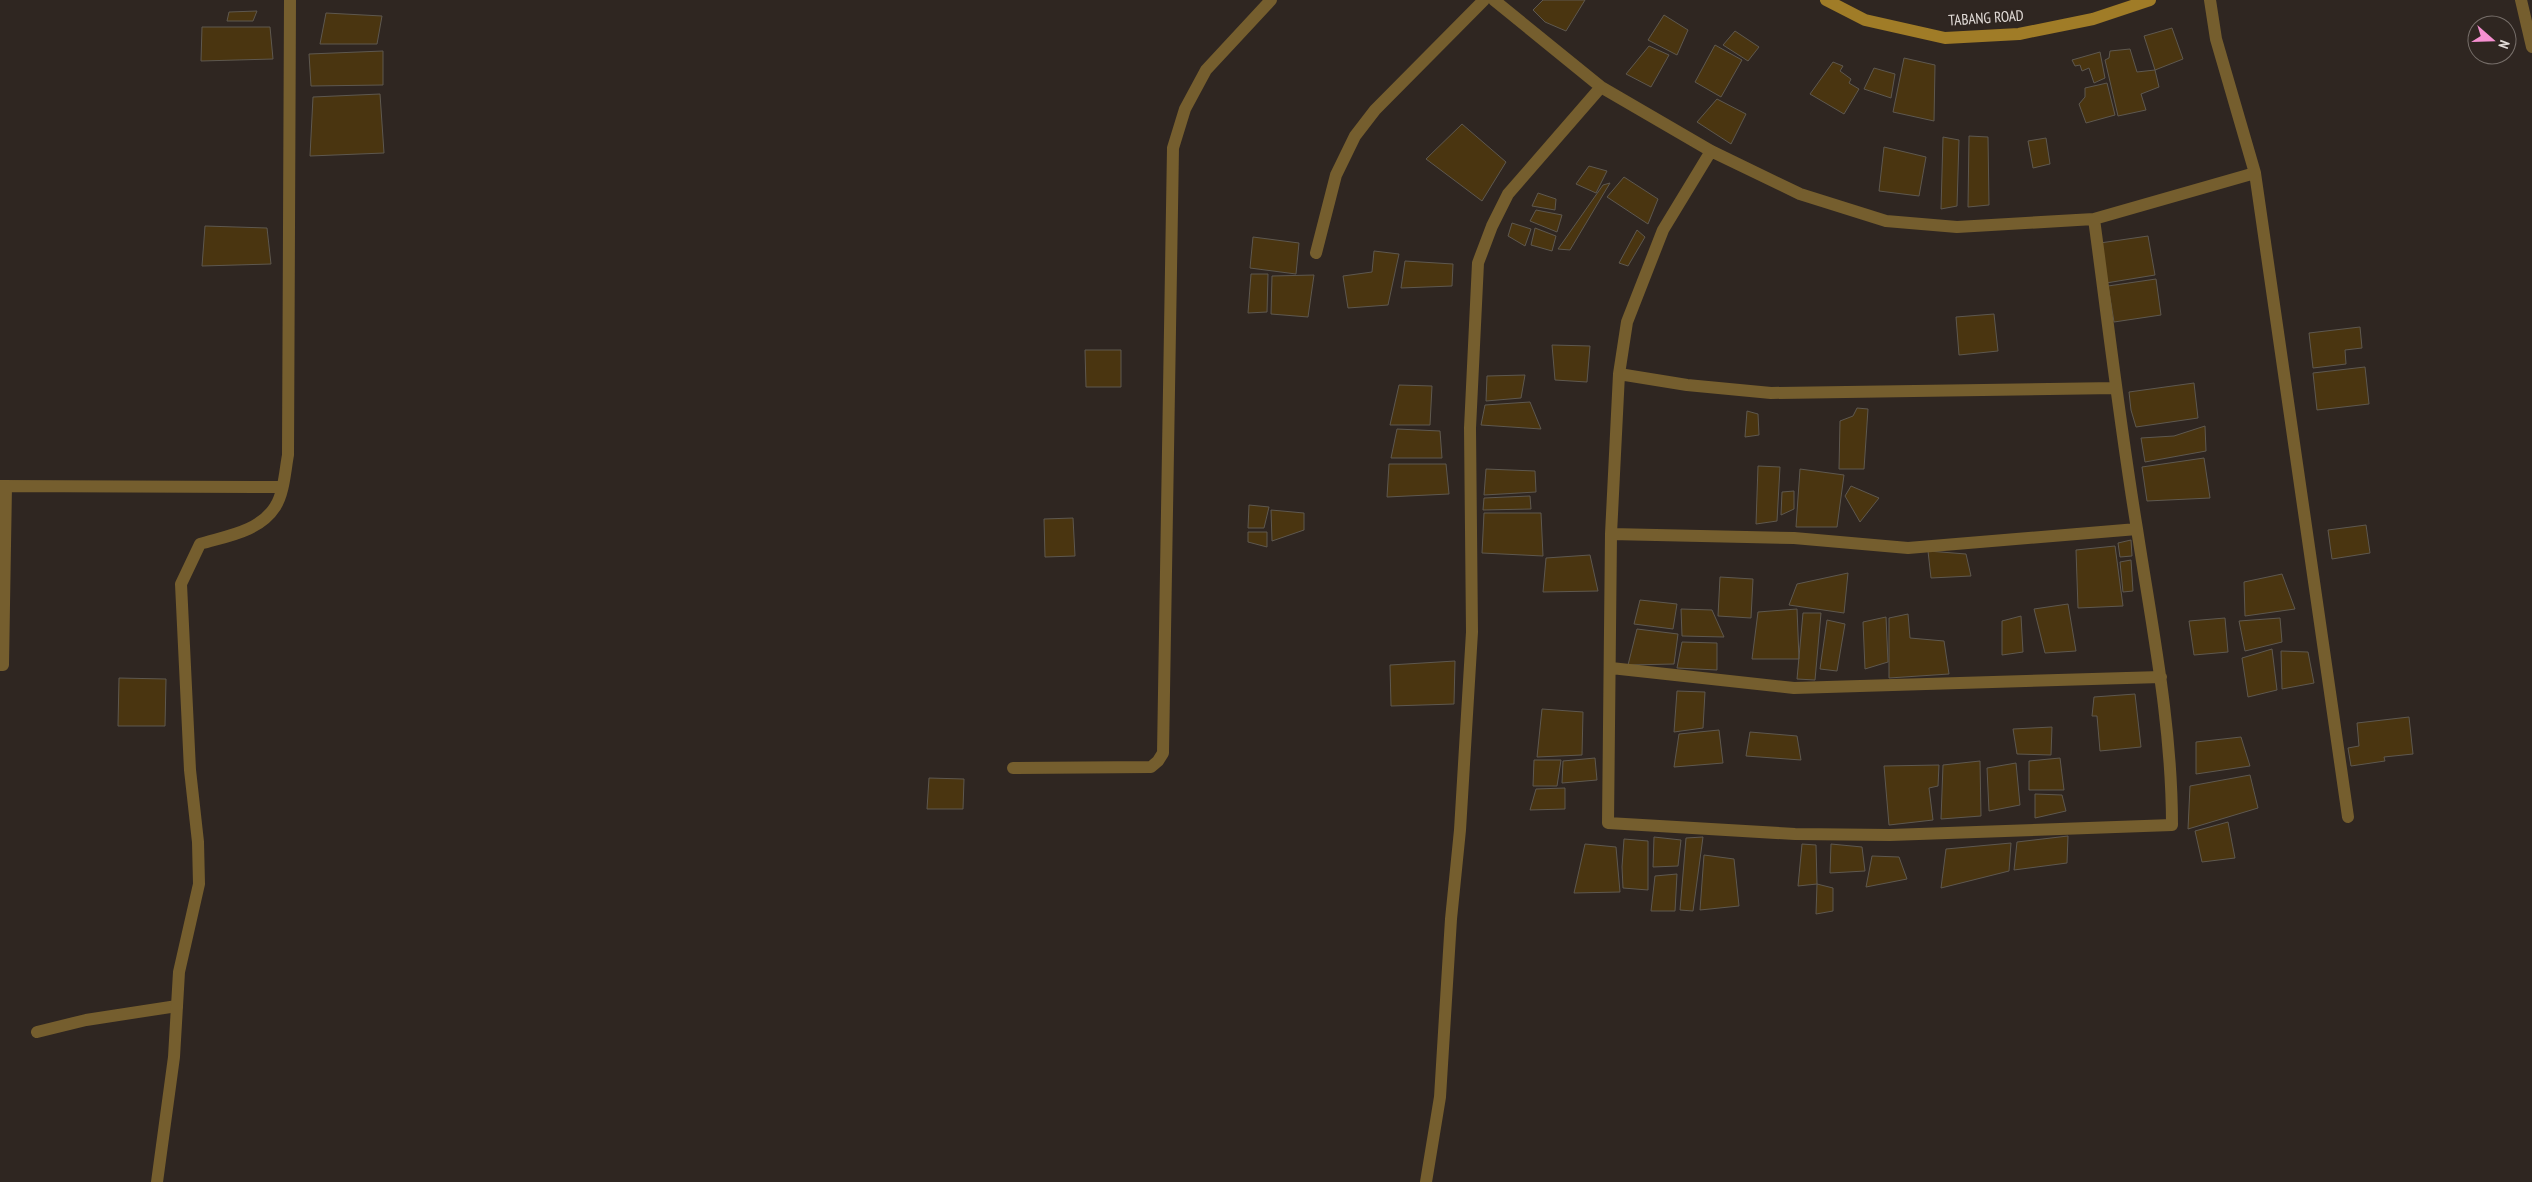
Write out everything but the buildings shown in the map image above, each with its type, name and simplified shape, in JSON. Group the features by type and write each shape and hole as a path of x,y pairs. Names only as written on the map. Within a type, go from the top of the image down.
{"main road":[{"name":"TABANG ROAD","path":"1826,0 1865,20 1945,38 2019,34 2093,19 2150,0"}],"street":[{"path":"157,1182 174,1058 179,972 199,884 198,842 190,770 181,584 200,544 252,528 276,506 288,455 290,0"},
{"path":"1013,768 1151,766 1158,761 1163,753 1173,148 1185,109 1206,70 1270,0"},
{"path":"1316,253 1336,175 1354,136 1375,110 1484,0"},
{"path":"1494,0 1601,87 1711,151 1800,194 1886,221 1957,227 2094,219 2255,173"},
{"path":"2210,0 2216,39 2255,173 2348,817"},
{"path":"2521,0 2532,47"},
{"path":"1426,1182 1440,1096 1451,919 1460,830 1472,632 1470,428 1478,263 1492,226 1508,194 1601,87"},
{"path":"1711,151 1663,230 1627,322 1619,374 1611,534 1608,823 1795,834 1890,835 2172,825 2172,800 2162,677 2116,388 2094,219"},
{"path":"1619,374 1687,385 1771,393 2116,388"},
{"path":"0,664 3,665 3,486 282,487"},
{"path":"1611,534 1794,538 1908,548 2137,529"},
{"path":"1611,668 1794,688 2162,677"},
{"path":"37,1032 86,1020 177,1006"}]}
